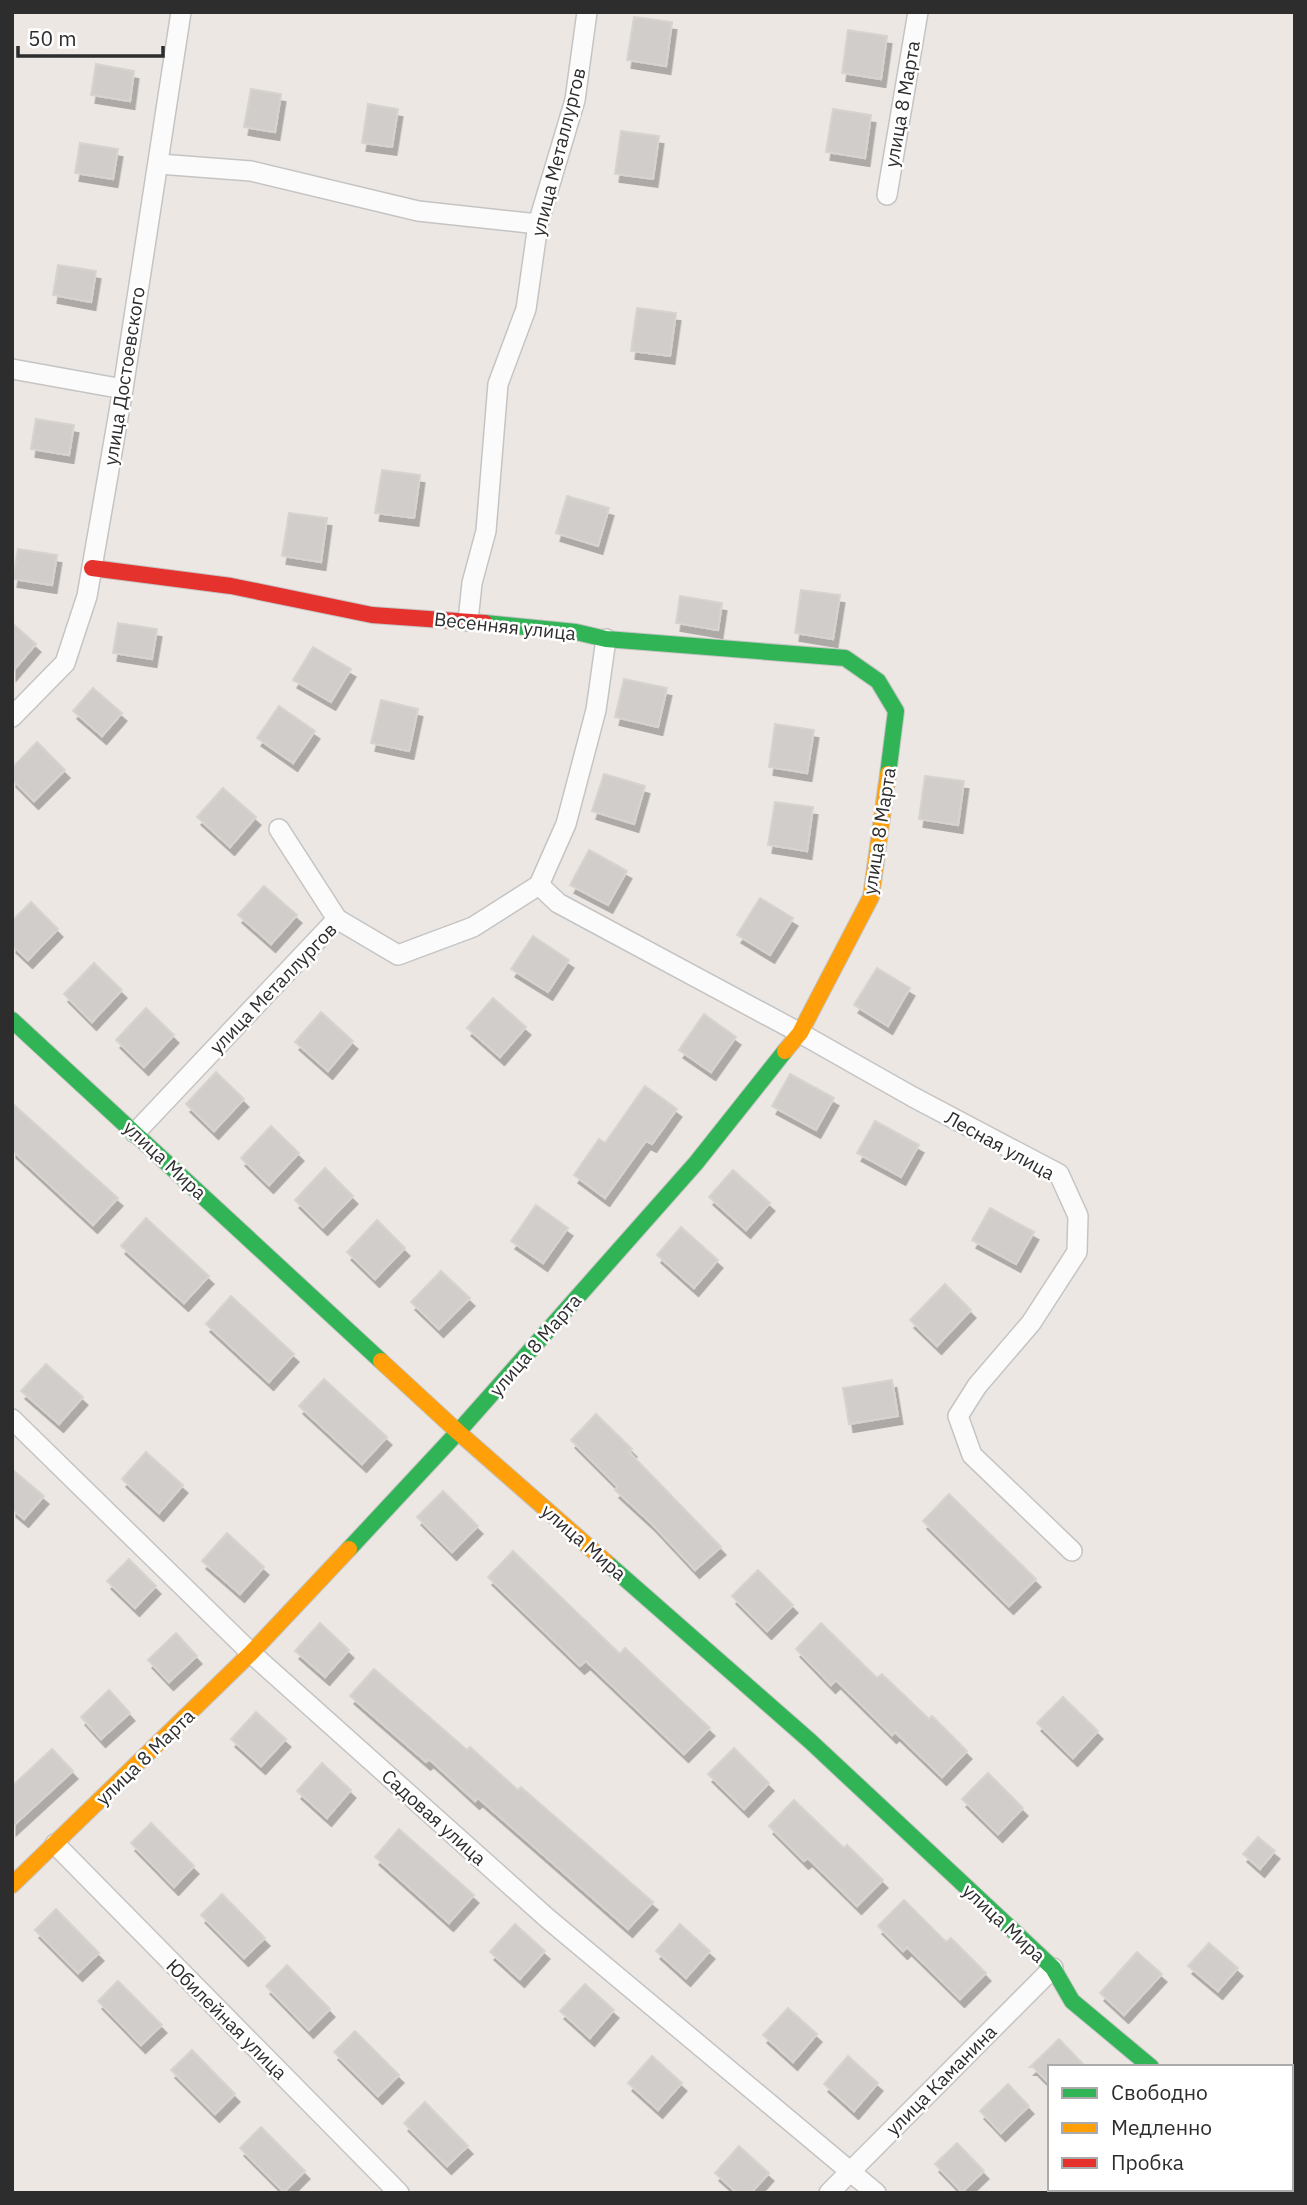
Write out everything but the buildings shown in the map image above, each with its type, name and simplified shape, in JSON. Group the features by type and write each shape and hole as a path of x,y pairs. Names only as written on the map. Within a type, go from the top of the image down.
{"street":[{"name":"улица Достоевского","path":"12,717 65,663 87,596 123,389 181,12"},
{"name":"улица Металлургов","path":"468,621 472,583 486,531 498,383 526,309 538,225 575,100 587,12"},
{"name":"улица 8 Марта","path":"887,195 918,12"},
{"path":"159,164 251,171 418,211 538,225"},
{"path":"12,369 123,389"},
{"name":"Весенняя улица","path":"92,568 231,586 372,615 468,621 576,632 606,639 845,658 878,681 896,711"},
{"path":"538,885 566,824 596,710 606,639"},
{"name":"улица 8 Марта","path":"12,1885 251,1653 458,1432 696,1163 800,1033 871,897 896,711"},
{"path":"279,829 337,919"},
{"name":"улица Металлургов","path":"135,1133 337,919 398,956 473,927 538,885"},
{"name":"Лесная улица","path":"538,885 558,903 1059,1174 1078,1216 1077,1252 1031,1323 977,1386 958,1416 972,1455 1072,1551"},
{"name":"улица Мира","path":"12,1020 458,1432 810,1741 1053,1968 1072,2001 1149,2065"},
{"name":"Садовая улица","path":"15,1426 251,1653 547,1918 876,2193"},
{"name":"Юбилейная улица","path":"55,1844 399,2193"},
{"name":"улица Каманина","path":"829,2193 1053,1968"}],"traffic: fast":[{"path":"485,623 576,632 606,639 845,658 878,681 896,711 888,774"},
{"path":"12,1020 381,1361"},
{"path":"349,1549 458,1432 696,1163 785,1051"},
{"path":"606,1562 810,1741 1053,1968 1072,2001 1149,2065"}],"traffic: slow":[{"path":"785,1051 800,1033 871,897 888,774"},
{"path":"381,1361 606,1562"},
{"path":"12,1885 251,1653 349,1549"}],"traffic: jam":[{"path":"92,568 231,586 372,615 485,623"}]}
